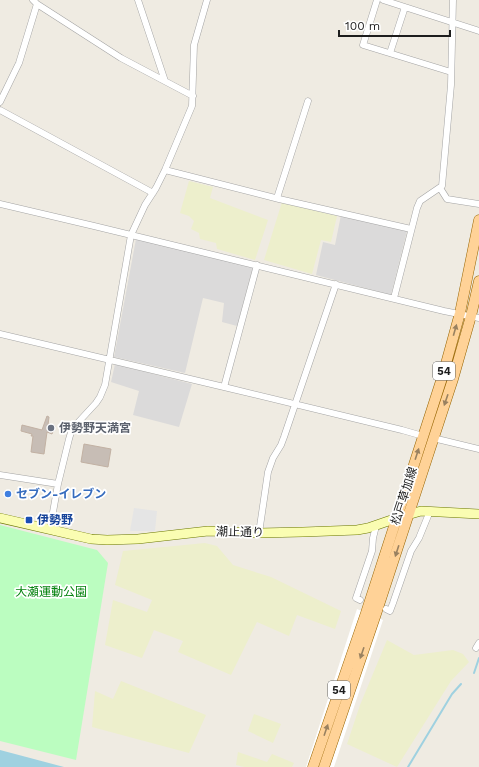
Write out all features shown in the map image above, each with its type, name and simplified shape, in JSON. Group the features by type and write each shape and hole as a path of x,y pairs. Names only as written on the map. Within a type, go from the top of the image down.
{"main road":[{"name":"松戸草加線","path":"324,767 370,615 397,518 442,378 460,313 479,220"},
{"name":"松戸草加線","path":"314,767 409,514 433,438 475,317 479,281"}],"street":[{"path":"138,0 165,81"},
{"path":"50,529 58,484 72,429 96,403 100,397 104,385 131,235 145,205 165,170 192,106 194,44 207,0"},
{"path":"377,0 363,45 451,72"},
{"path":"383,0 479,31"},
{"path":"394,298 416,208 420,201 442,186 451,85 453,0"},
{"path":"0,102 19,63 35,2 121,58 193,96"},
{"path":"390,53 405,7"},
{"path":"277,198 308,101"},
{"path":"0,110 153,193"},
{"path":"165,170 411,229"},
{"path":"440,188 447,199 479,204"},
{"path":"0,204 444,311 475,317"},
{"path":"224,387 257,265"},
{"path":"259,532 269,468 281,445 296,405 336,284"},
{"path":"0,334 423,436"},
{"path":"433,438 479,449"},
{"path":"0,475 58,484"},
{"name":"潮止通り","path":"0,518 91,539 138,540 208,531 303,532 357,530 376,526 421,511 479,514"},
{"path":"386,609 390,610 394,603 411,551 419,538 430,511"},
{"path":"360,600 356,598 372,551 376,526"}],"shaded area":[{"path":"341,215 407,231 391,295 316,275 323,242 335,245"},
{"path":"136,239 253,267 237,326 222,322 224,303 203,298 185,373 114,357"},
{"path":"115,364 192,384 179,427 133,415 139,391 111,382"},
{"path":"134,508 157,511 155,531 130,531"}],"green space":[{"path":"189,181 213,187 210,198 268,220 255,260 217,249 216,243 200,239 199,233 191,229 194,221 189,216 180,213"},
{"path":"282,202 337,216 331,242 321,240 312,274 264,260"},
{"name":"大瀬運動公園","path":"0,525 97,550 108,563 76,760 0,741"},
{"path":"205,543 217,546 233,565 271,577 341,611 335,629 297,615 289,636 257,622 231,675 178,652 183,641 154,630 142,658 105,645 113,600 147,612 152,600 115,585 123,551"},
{"path":"387,640 414,655 453,650 463,654 469,662 451,681 397,767 347,744 360,705"},
{"path":"121,681 206,715 189,753 92,727 95,691 113,699"},
{"path":"254,714 281,724 273,743 248,731"},
{"path":"238,752 267,762 272,754 294,763 292,767 244,767 236,765"}],"water":[{"path":"0,750 64,767 0,767"}],"pier":[{"path":"357,609 383,620 334,767 306,767"}],"building":[{"path":"47,416 49,417 48,425 55,426 52,434 47,432 44,454 31,452 33,436 31,436 32,434 21,431 22,425 42,430"},
{"path":"84,444 111,449 108,467 81,462"}],"waterway":[{"path":"474,673 479,658"},
{"path":"408,767 452,694 461,684"}],"place":[{"name":"伊勢野天満宮","path":"51,428"},
{"name":"セブン-イレブン","path":"8,494"},
{"name":"伊勢野","path":"29,520"}]}
